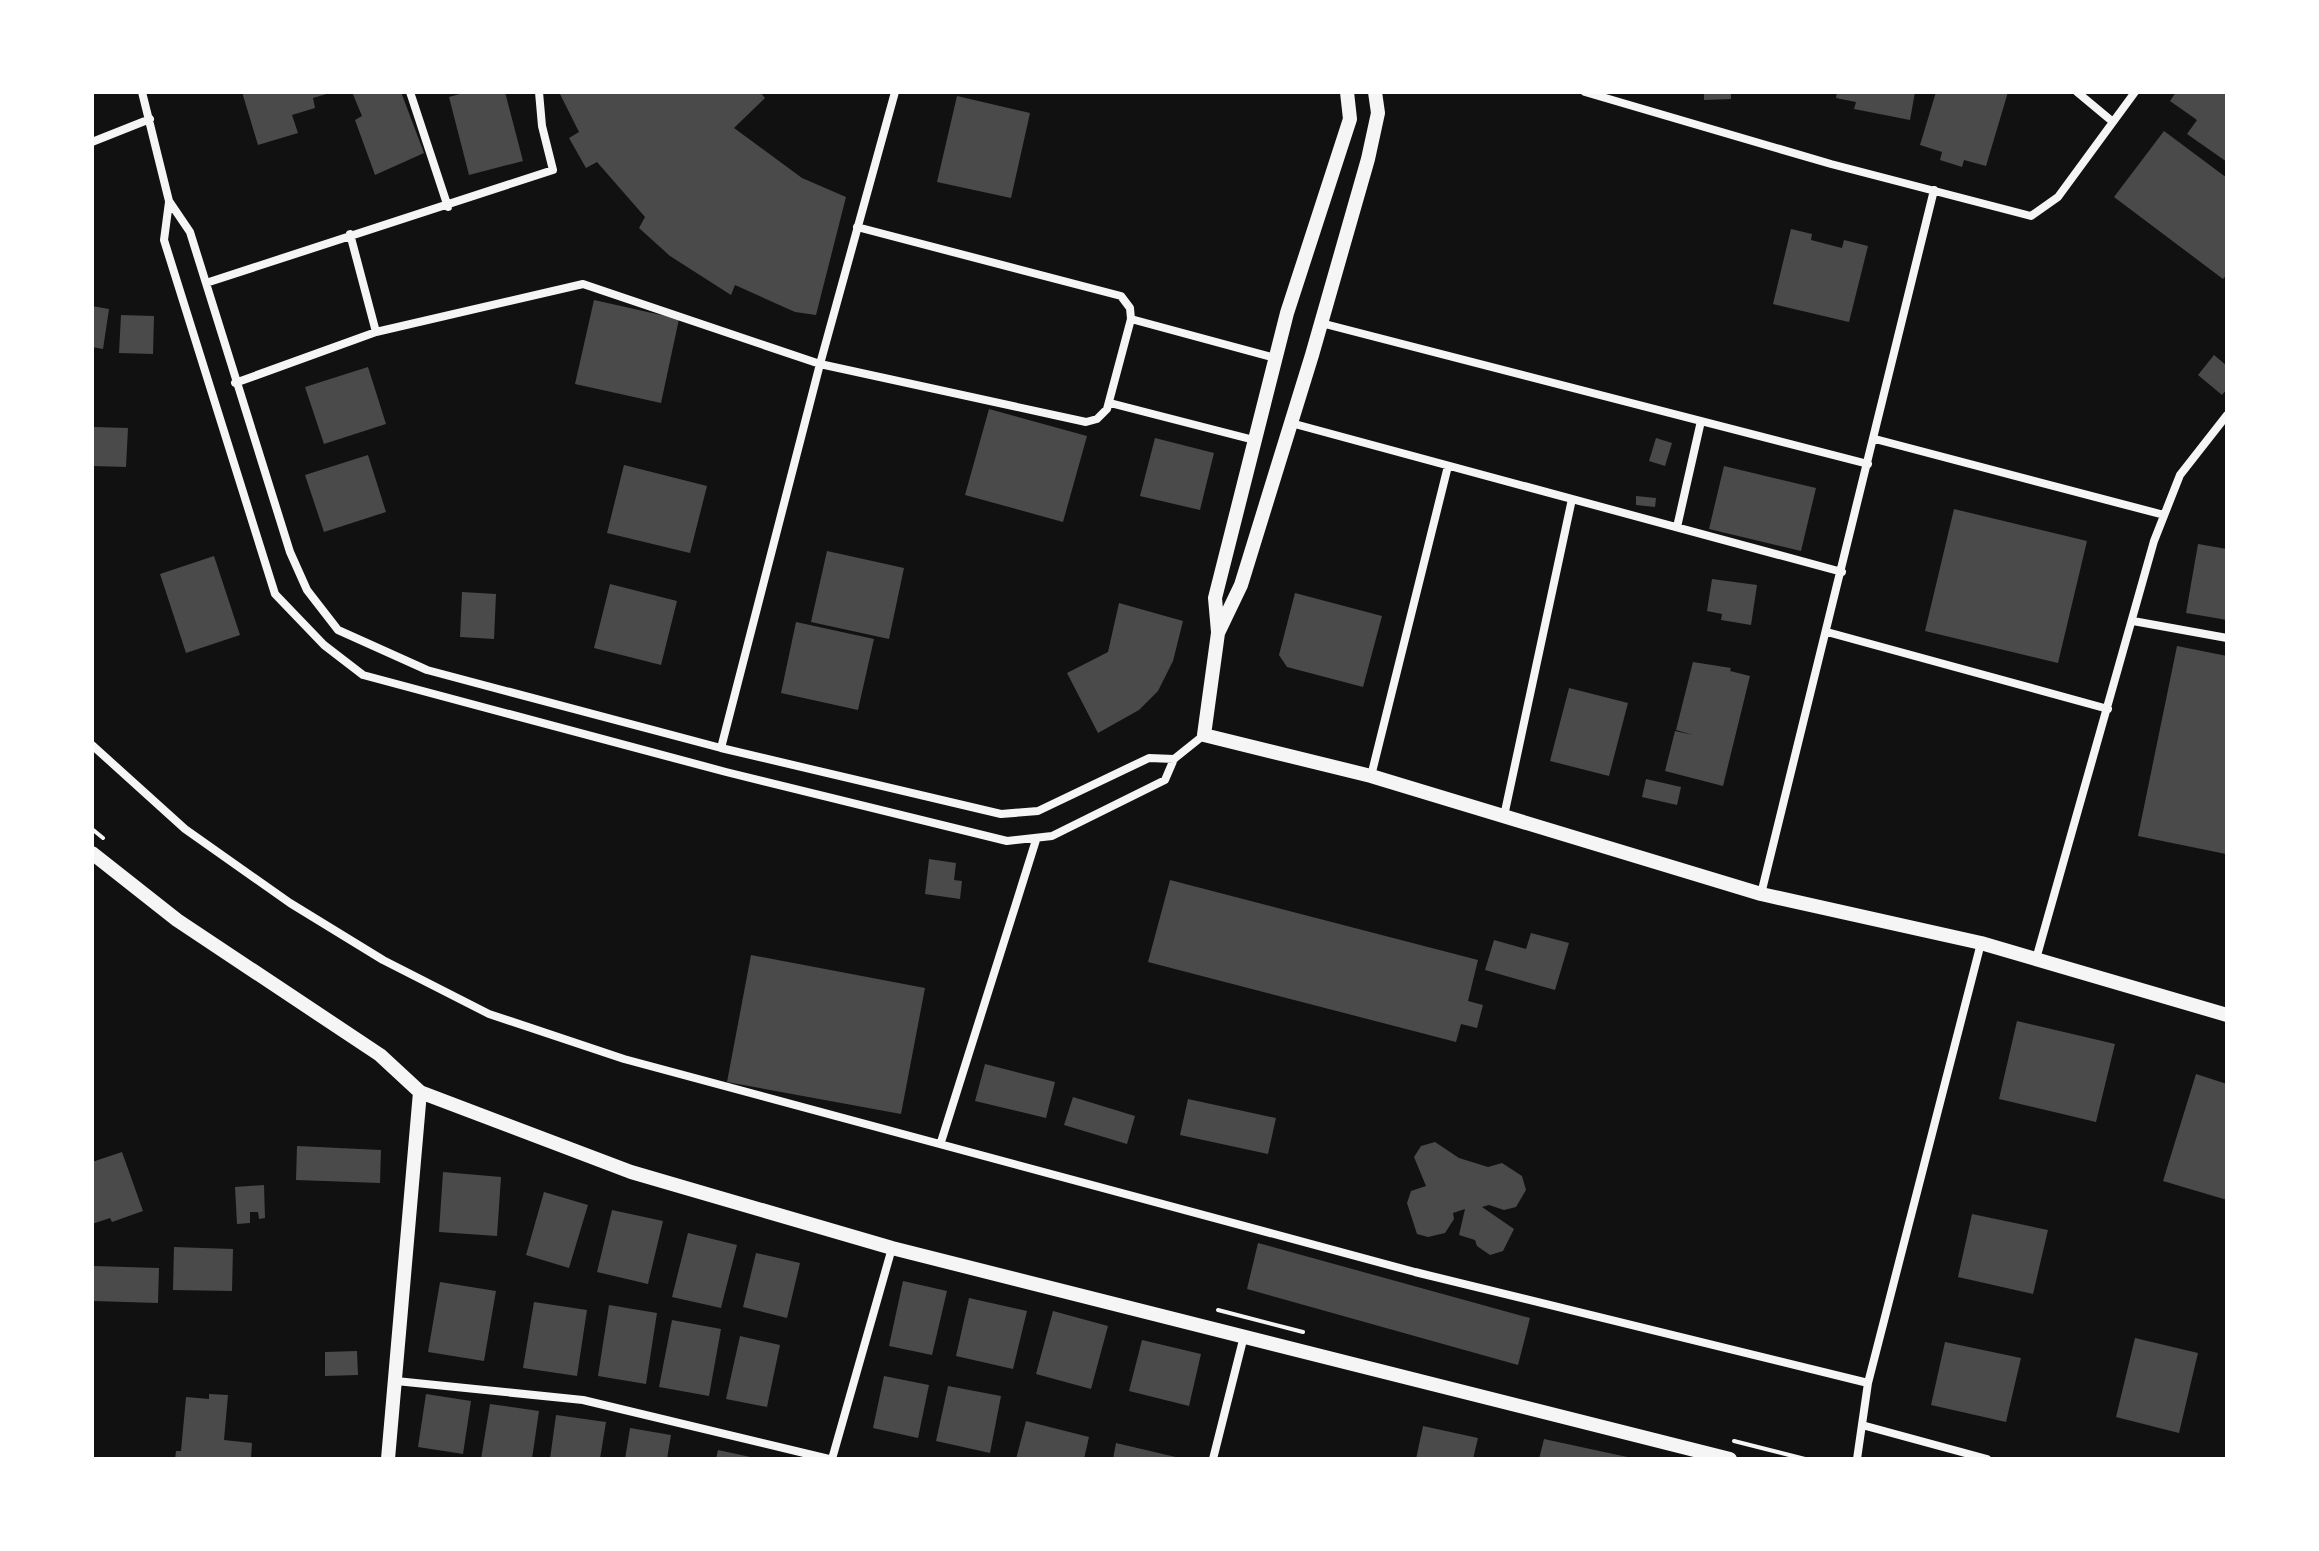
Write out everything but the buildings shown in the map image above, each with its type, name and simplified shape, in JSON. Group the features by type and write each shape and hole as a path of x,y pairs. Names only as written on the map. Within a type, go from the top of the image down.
{"street":[{"path":"142,92 169,201 164,240 275,594 306,628 343,661 363,675 726,772 993,839 1036,840 1067,830 1165,780 1174,759 1204,735 1218,633 1215,598 1275,358 1350,119 1347,92"},
{"path":"410,92 448,207"},
{"path":"206,283 350,234 448,207 553,170 542,126 539,92"},
{"path":"721,748 820,364 895,92"},
{"path":"1218,633 1241,585 1321,323 1368,159 1378,113 1375,92"},
{"path":"1585,92 2031,216 2058,197 2135,92"},
{"path":"2077,92 2113,122"},
{"path":"92,142 150,119"},
{"path":"1761,894 1934,190"},
{"path":"169,201 190,232 290,552 307,590 338,630 427,670 721,748 1001,814 1038,811 1149,758 1174,759"},
{"path":"235,383 376,332 583,284 820,364 1086,422 1103,415 1110,403 1131,319 1126,302 1115,293 857,227"},
{"path":"350,234 376,332"},
{"path":"1131,319 1275,358"},
{"path":"1321,323 1868,464"},
{"path":"1110,403 1254,440"},
{"path":"2036,959 2164,515 2180,475 2227,415"},
{"path":"1677,527 1701,421"},
{"path":"1291,423 1842,572"},
{"path":"1875,439 2164,515"},
{"path":"1371,776 1448,466"},
{"path":"1504,816 1572,499"},
{"path":"2133,621 2227,638"},
{"path":"1827,632 2108,709"},
{"path":"1204,735 1371,776 1761,894 1981,943 2227,1015"},
{"path":"92,745 185,829 290,903 383,960 489,1014 624,1059 1415,1272 1868,1383"},
{"path":"941,1142 1036,840"},
{"path":"92,853 177,920 380,1055 420,1092 631,1172 892,1248 1730,1459"},
{"path":"1857,1459 1868,1383 1981,943"},
{"path":"388,1459 420,1092"},
{"path":"396,1381 583,1400 830,1459 892,1248"},
{"path":"1213,1459 1244,1336"},
{"path":"1862,1425 1987,1459"}],"path":[{"path":"92,829 104,839"},
{"path":"1203,1307 1311,1334"},
{"path":"1728,1439 1805,1459"}]}
